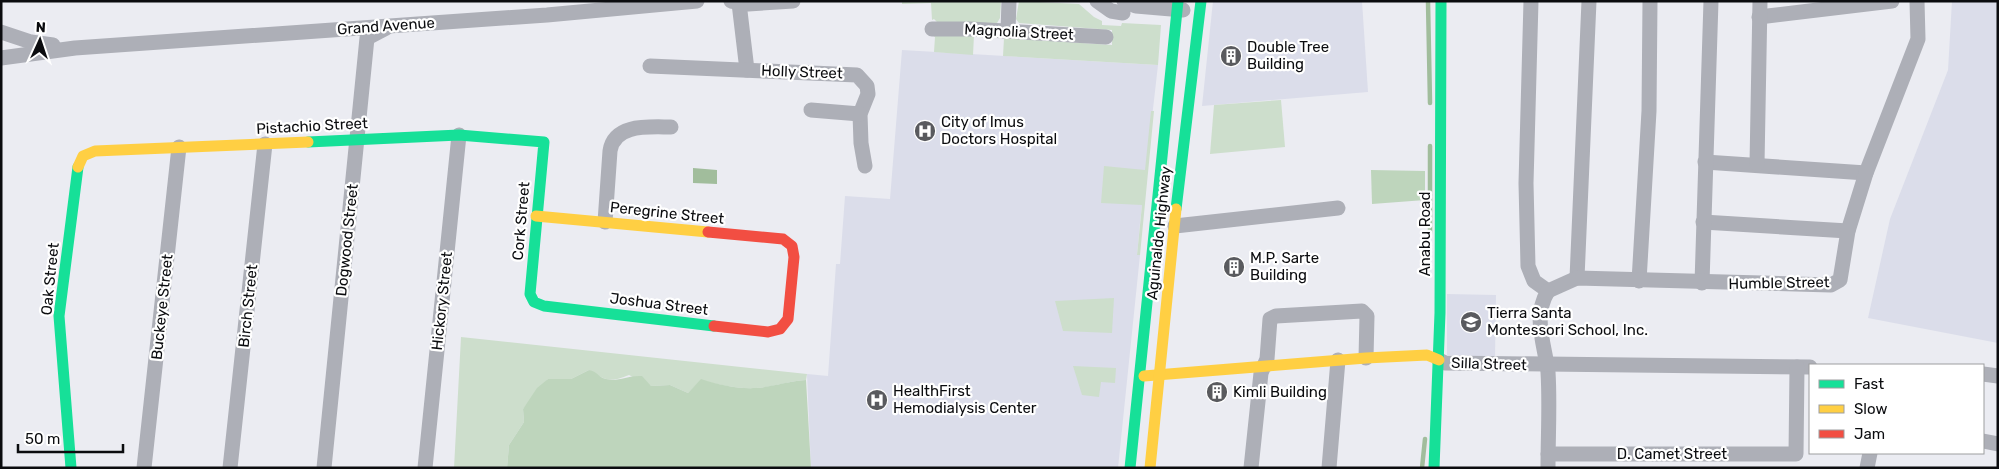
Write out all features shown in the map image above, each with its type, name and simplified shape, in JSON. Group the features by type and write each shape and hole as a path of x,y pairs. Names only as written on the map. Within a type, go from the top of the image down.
{"main road":[{"name":"Anabu Road","path":"1434,468 1439,360 1440,1"},
{"name":"Aguinaldo Highway","path":"1130,468 1177,5"},
{"name":"Aguinaldo Highway","path":"1150,468 1200,6"},
{"name":"Pistachio Street","path":"83,156 95,150 265,144 358,138 459,135 544,142"},
{"name":"Cork Street","path":"534,302 530,294 544,142"},
{"name":"Oak Street","path":"71,468 59,316 78,165 83,156"},
{"name":"Peregrine Street","path":"536,216 783,239 792,246 794,257 788,319 780,329"},
{"name":"Joshua Street","path":"534,302 544,306 768,332 780,329"},
{"name":"Silla Street","path":"1140,376 1366,358 1427,355 1439,360"}],"street":[{"name":"Grand Avenue","path":"1,58 75,48 547,15 697,1"},
{"path":"747,70 735,2 794,1"},
{"path":"1008,31 1009,1"},
{"path":"1097,1 1111,12 1127,8 1177,5 1200,6"},
{"path":"1531,1 1526,182 1528,266 1534,281 1548,290 1542,301 1540,339 1545,349 1548,461"},
{"path":"1577,278 1589,1"},
{"path":"1639,281 1649,111 1650,1"},
{"path":"1702,283 1711,1"},
{"path":"1757,164 1760,1"},
{"path":"1760,17 1892,1"},
{"name":"Humble Street","path":"1548,290 1577,278 1702,283 1831,285 1840,280 1848,230 1866,172 1918,39 1916,1"},
{"name":"Dogwood Street","path":"324,468 367,38 389,26"},
{"name":"Magnolia Street","path":"932,30 1008,31 1106,36"},
{"name":"Grand Avenue","path":"1,32 31,42 75,48"},
{"name":"Holly Street","path":"650,66 857,75 867,86 868,94 860,114 861,143 865,166"},
{"path":"811,110 860,114"},
{"path":"605,222 610,151 613,142 624,132 633,128 671,127"},
{"name":"Hickory Street","path":"425,468 459,135"},
{"name":"Birch Street","path":"230,468 265,144"},
{"name":"Buckeye Street","path":"144,468 179,147"},
{"path":"1706,162 1866,172"},
{"path":"1175,226 1338,208"},
{"path":"1703,222 1848,230"},
{"path":"1251,468 1261,373 1267,359 1270,319 1276,316 1362,311 1367,316 1366,358"},
{"path":"1329,468 1338,360"},
{"name":"Silla Street","path":"1439,360 1446,363 1546,366 1803,367"},
{"name":"D. Camet Street","path":"1548,461 1796,454 1803,367"},
{"path":"1984,374 1998,376"},
{"path":"1984,441 1998,444"},
{"path":"1867,468 1870,454"}],"shaded area":[{"path":"1001,1 1000,18 997,23 938,23 934,19 932,20 931,3 902,4 902,2"},
{"path":"1019,1 1079,4 1094,17 1102,21 1102,25 1121,26 1122,23 1161,25 1158,65 1003,56 1004,38 1112,45 1112,30 1019,23 1016,19"},
{"path":"1213,1 1362,1 1368,92 1202,106"},
{"path":"1952,1 1998,1 1998,343 1868,318 1890,219 1948,70"},
{"path":"931,34 974,35 973,55 934,52 935,37"},
{"path":"902,50 1158,65 1140,223 1137,255 1140,255 1118,468 811,468 807,374 828,376 836,264 840,264 845,196 890,199"},
{"path":"1281,100 1285,147 1210,154 1214,105"},
{"path":"1151,111 1154,111 1140,255 1137,255 1142,205 1101,203 1104,166 1145,170"},
{"path":"693,168 717,170 717,184 693,183"},
{"path":"1371,170 1425,171 1425,200 1372,204"},
{"name":"Tierra Santa Montessori School, Inc.","path":"1447,294 1496,295 1495,357 1447,355"},
{"path":"1114,298 1112,333 1063,331 1055,301"},
{"path":"461,337 807,374 806,380 756,388 742,388 701,380 688,393 670,385 651,386 629,375 612,380 599,376 589,370 571,379 548,379 523,409 524,422 509,445 507,468 454,468"},
{"path":"1073,366 1116,368 1115,383 1101,382 1099,397 1082,395"},
{"path":"589,370 610,380 642,376 651,386 670,385 688,393 701,379 742,388 806,380 811,468 507,468 509,445 524,422 523,409 537,388 548,379 571,379"}],"waterway":[{"path":"1428,1 1430,103"},
{"path":"1430,146 1430,233"},
{"path":"1422,468 1425,439"}],"traffic: fast":[{"path":"1130,468 1178,1"},
{"path":"1176,209 1201,1"},
{"path":"1434,468 1440,313 1441,1"},
{"path":"308,142 459,135 544,142 530,294 534,302 544,306 714,326"},
{"path":"71,468 59,316 78,167"}],"traffic: slow":[{"path":"78,167 83,156 95,151 308,142"},
{"path":"1150,468 1176,209"},
{"path":"536,216 708,232"},
{"path":"1144,376 1366,358 1427,355 1439,360"}],"traffic: jam":[{"path":"708,232 783,239 792,246 794,257 788,319 780,329 768,332 714,326"}],"place":[{"name":"Double Tree Building","path":"1231,56"},
{"name":"City of Imus Doctors Hospital","path":"925,131"},
{"name":"M.P. Sarte Building","path":"1234,267"},
{"name":"Tierra Santa Montessori School, Inc.","path":"1471,322"},
{"name":"Kimli Building","path":"1217,392"},
{"name":"HealthFirst Hemodialysis Center","path":"877,400"}]}
